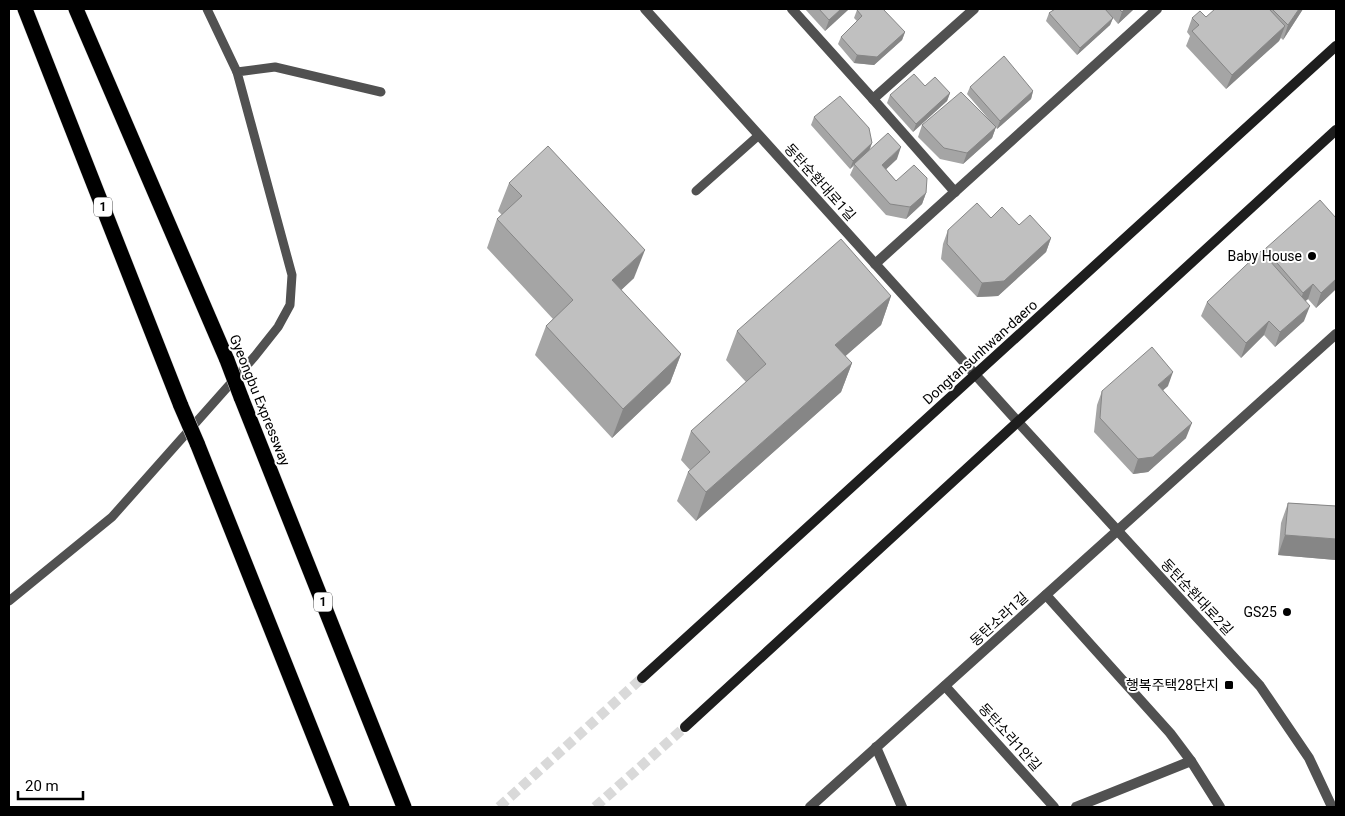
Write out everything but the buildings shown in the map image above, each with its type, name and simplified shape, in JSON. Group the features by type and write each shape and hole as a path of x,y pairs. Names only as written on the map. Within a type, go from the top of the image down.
{"highway":[{"name":"1","path":"25,9 180,406 342,807"},
{"name":"Gyeongbu Expressway","path":"76,9 228,360 404,807"}],"main road":[{"name":"Dongtansunhwan-daero","path":"642,678 1336,46"},
{"path":"685,727 1336,130"}],"street":[{"name":"동탄순환대로1길","path":"645,9 1018,422"},
{"path":"792,9 955,192"},
{"path":"873,98 974,9"},
{"path":"875,264 1157,9"},
{"path":"1046,595 1336,334"},
{"name":"동탄순환대로2길","path":"1018,422 1260,686 1309,758 1332,807"},
{"name":"동탄소라1길","path":"810,807 1046,595 1170,734 1191,761 1220,807"},
{"name":"동탄소라1안길","path":"945,686 1054,807"},
{"path":"876,748 902,807"},
{"path":"1076,807 1191,761"}],"lane":[{"path":"9,601 112,517 255,356 278,327 290,305 292,276 237,72 207,9"},
{"path":"237,72 275,66 381,92"},
{"path":"696,192 759,135"}],"tunnel":[{"path":"499,807 642,678"},
{"path":"595,807 685,727"}],"place":[{"name":"Baby House","path":"1312,256"},
{"name":"GS25","path":"1287,612"},
{"name":"행복주택28단지","path":"1229,685"}]}
